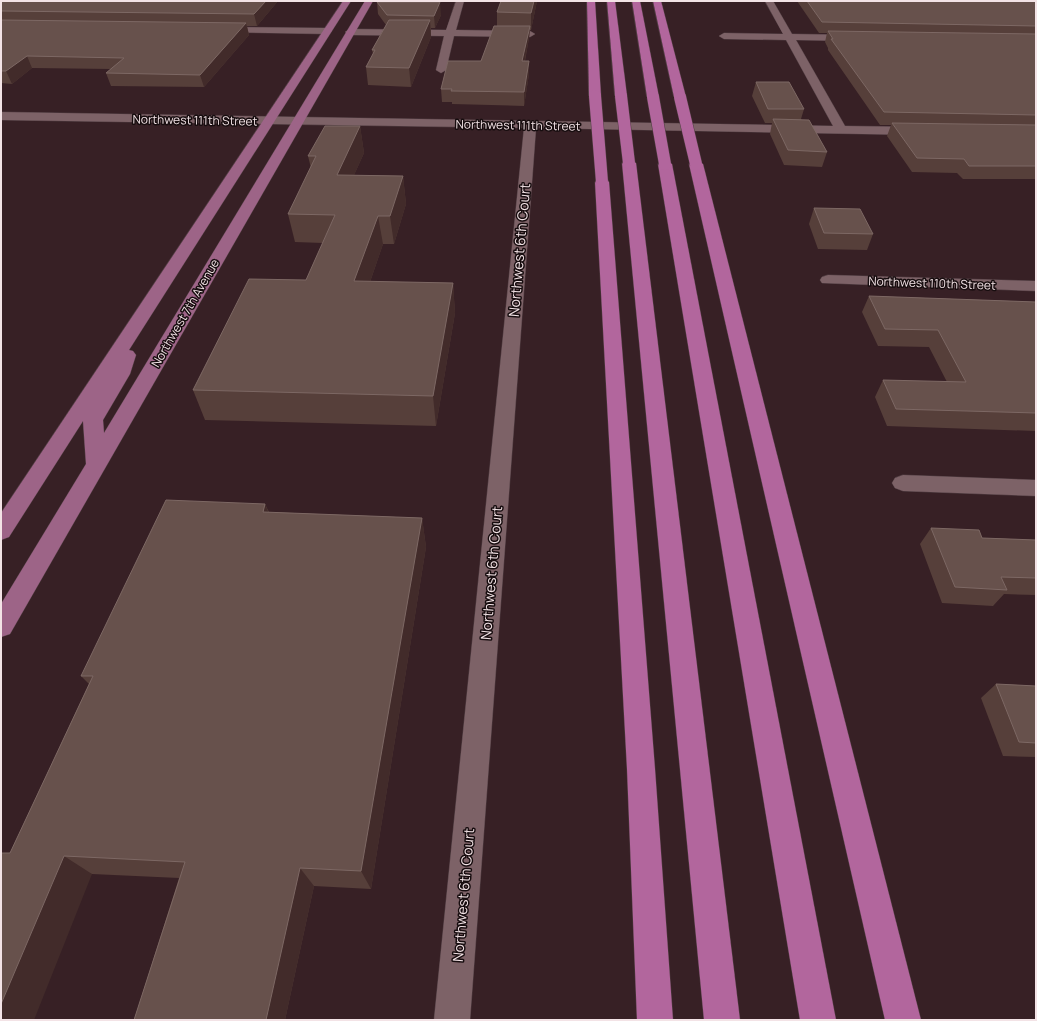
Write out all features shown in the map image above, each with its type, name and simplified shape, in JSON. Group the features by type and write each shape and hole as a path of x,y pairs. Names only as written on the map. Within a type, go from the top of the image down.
{"highway":[{"path":"591,1 595,96 641,777 654,1020"},
{"path":"611,1 722,1020"},
{"path":"636,1 818,1020"},
{"path":"657,1 903,1020"}],"main road":[{"path":"1,531 348,1 352,9 342,23 350,32"},
{"name":"Northwest 7th Avenue","path":"1,626 369,1"},
{"path":"96,465 93,420 121,374 136,324"}],"street":[{"path":"441,70 460,1"},
{"path":"769,1 841,129"},
{"path":"207,30 327,31"},
{"path":"350,32 530,34"},
{"path":"724,36 869,39"},
{"name":"Northwest 111th Street","path":"1,116 297,122 935,131"},
{"name":"Northwest 6th Court","path":"452,1020 530,125"},
{"name":"Northwest 110th Street","path":"828,280 1036,286"},
{"path":"903,483 1036,488"}],"building":[{"path":"1,1 266,1 254,14 1,11"},
{"path":"501,1 534,1 531,13 497,12"},
{"path":"807,1 1036,1 1036,26 822,22"},
{"path":"377,2 440,2 434,16 387,15"},
{"path":"1,20 246,23 200,75 106,73 124,58 27,56 6,71 1,71"},
{"path":"389,20 430,20 409,68 366,67 375,50 372,50"},
{"path":"494,26 530,26 522,61 529,61 524,92 451,91 452,89 441,89 448,61 481,61"},
{"path":"828,31 1036,34 1036,115 884,112 831,39 833,39"},
{"path":"756,82 789,82 804,109 768,109"},
{"path":"773,119 809,120 827,152 788,150"},
{"path":"892,123 1036,125 1036,166 969,166 964,159 917,158"},
{"path":"325,126 360,126 337,175 403,176 390,216 378,216 354,281 453,283 433,396 193,390 249,279 306,280 335,215 288,214 316,156 308,156"},
{"path":"814,208 860,209 873,234 824,233"},
{"path":"869,296 1036,302 1036,413 896,409 883,380 966,382 938,330 885,329"},
{"path":"166,500 265,504 263,512 422,518 361,871 300,868 266,1020 134,1020 185,862 64,856 1,1004 1,853 10,853 93,676 81,676"},
{"path":"931,528 979,530 982,538 1036,540 1036,578 1001,577 1007,590 955,587"},
{"path":"996,684 1036,686 1036,743 1019,742"}]}
